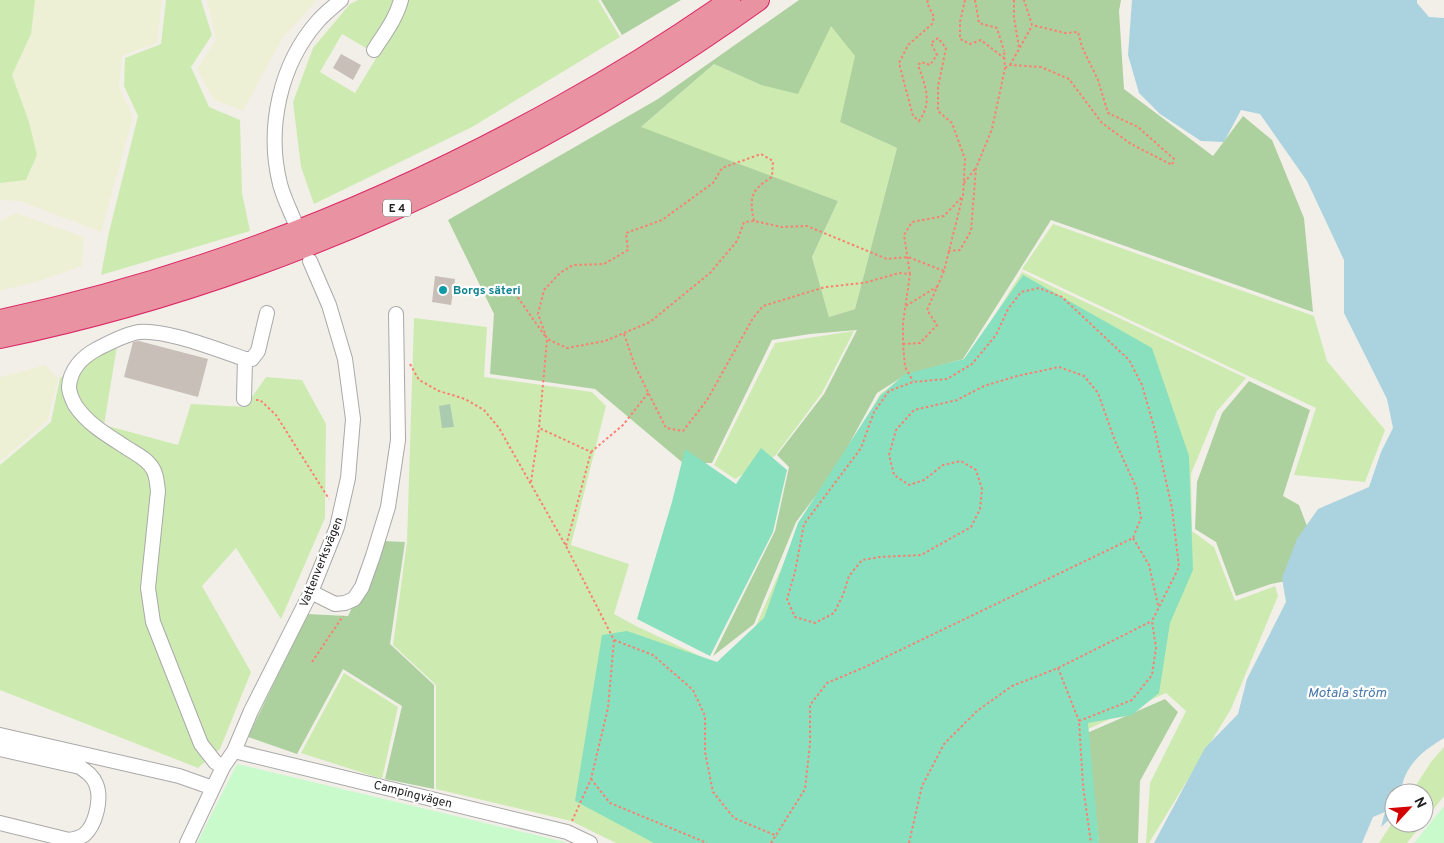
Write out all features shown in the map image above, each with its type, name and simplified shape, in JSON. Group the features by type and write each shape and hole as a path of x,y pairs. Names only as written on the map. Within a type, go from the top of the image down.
{"highway":[{"name":"E 4","path":"0,320 54,308 168,276 272,241 399,188 520,129 604,82 730,0"},
{"name":"E 4","path":"0,338 52,326 171,293 275,258 406,204 527,144 613,96 710,35 759,0"}],"street":[{"path":"294,220 280,184 274,135 281,91 293,57 318,20 341,0"},
{"path":"374,50 391,24 401,0"},
{"name":"Vattenverksvägen","path":"187,843 212,788 234,751 251,711 310,592 340,516 348,478 353,419 345,359 328,305 310,261"},
{"path":"223,767 215,762 201,744 153,622 148,588 158,491 158,481 154,470 141,456 95,427 83,416 72,399 69,389 71,376 76,365 91,352 138,332 163,333 245,359 252,359 258,351 267,313"},
{"path":"310,592 335,604 345,603 354,599 362,587 388,507 398,440 396,314"},
{"path":"244,399 245,359"},
{"path":"0,735 179,776 212,788"},
{"path":"0,748 80,767 91,775 99,793 96,815 90,828 79,838 69,840 0,823"},
{"name":"Campingvägen","path":"234,751 567,832 590,843"}],"path":[{"path":"903,344 920,343 937,325 927,310 944,271 963,195 964,183 965,159 952,123 938,112 938,87 946,48 938,38 931,43 936,55 930,64 921,62 918,66 925,84 926,112 918,121 913,116 899,64 908,45 932,24 934,17 927,3 928,0"},
{"path":"965,0 960,22 960,39 970,44 981,40 1004,58 1004,50"},
{"path":"964,183 976,168 992,129 1005,68 1004,50 996,28 979,22 975,0"},
{"path":"1014,0 1014,17 1019,48"},
{"path":"1005,68 1010,65 1032,25 1024,0"},
{"path":"1010,65 1040,67 1069,79 1102,123 1131,144 1172,165 1174,159 1138,127 1108,113 1098,80 1082,47 1078,32 1065,33 1032,25"},
{"path":"532,482 547,339 538,314 544,290 560,274 573,265 604,264 628,250 626,234 662,220 713,183 722,168 761,154 773,161 772,177 758,186 750,204 754,221"},
{"path":"948,252 960,250 971,231 976,168"},
{"path":"913,382 905,367 903,344 903,323 910,274 904,236 912,222 944,216 963,195"},
{"path":"512,289 547,339 567,348 605,342 650,322 710,273 737,241 744,222 754,221 782,227 807,226 886,259 908,257 944,271"},
{"path":"624,334 635,366 666,428 683,431 707,400 753,318 763,306 825,287 864,284 899,273 910,274"},
{"path":"905,306 938,286"},
{"path":"771,843 805,789 810,744 810,705 827,683 909,647 1133,538 1141,518 1136,487 1115,441 1098,393 1084,376 1059,367 1017,376 984,386 957,400 914,410 896,430 889,455 894,476 910,485 924,480 943,465 961,461 976,470 982,489 982,496 980,509 971,527 921,555 862,560 849,576 844,595 834,613 815,623 795,617 787,599 795,572 804,524 861,448 874,412 889,391 913,382 947,379 972,364 996,335 1008,309 1021,292 1039,288 1062,297 1129,360 1142,385 1154,427 1172,508 1179,567 1152,620 1156,648 1152,675 1132,700 1079,721"},
{"path":"396,351 406,354 419,380 439,391 465,399 484,410 500,428 532,482 614,640 608,708 591,780 567,832"},
{"path":"566,546 590,452 623,426 649,392"},
{"path":"244,399 260,400 276,415 340,516"},
{"path":"539,428 590,452"},
{"path":"1133,538 1149,565 1158,606"},
{"path":"312,662 354,599"},
{"path":"909,843 922,786 944,744 977,711 1012,686 1058,668 1152,620"},
{"path":"614,640 653,655 693,690 705,716 705,752 713,792 734,818 777,836"},
{"path":"1058,668 1079,721 1083,786 1091,843"},
{"path":"591,780 610,803 707,843"}],"green space":[{"path":"0,0 35,0 31,34 12,75 29,122 37,155 26,180 0,183"},
{"path":"35,0 162,0 157,43 122,56 119,87 133,117 101,232 20,201 0,200 0,183 26,180 37,155 29,122 12,75 31,34"},
{"path":"166,0 201,0 212,35 191,67 209,107 240,120 242,193 250,231 101,275 109,232 138,116 124,86 125,58 161,44"},
{"path":"207,0 317,0 282,39 243,111 214,100 197,69 216,40"},
{"path":"358,0 598,0 620,37 472,127 314,204 301,167 293,102 313,48 350,4","holes":["342,34 378,55 355,93 320,72"]},
{"path":"601,0 681,0 622,35"},
{"path":"799,0 1121,0 1119,11 1124,89 1213,156 1243,116 1272,140 1304,218 1313,312 1051,220 963,359 904,376 877,393 835,470 796,522 754,624 713,656 775,531 789,467 777,455 824,394 857,330 810,334 772,340 712,463 683,463 595,389 490,374 494,314 448,220 658,99","holes":["831,26 855,56 840,122 897,148 855,309 829,317 812,257 838,201 641,127 714,64 761,85 798,94"]},
{"path":"831,25 856,56 840,122 897,148 855,309 829,317 812,257 838,201 640,128 714,64 761,85 820,46"},
{"path":"16,213 84,237 82,266 39,281 0,291 0,221"},
{"path":"1053,224 1314,316 1327,361 1385,430 1365,482 1294,475 1316,408 1022,269"},
{"path":"1022,272 1246,378 1217,411 1191,474 1192,531 1214,547 1235,601 1275,586 1278,596 1231,709 1149,843 1146,843 1150,783 1186,711 1166,693 1084,731 1095,843 616,843 571,821 436,789 436,685 393,645 407,542 414,318 487,327 484,377 592,392 606,406 571,545 629,564 614,614 721,666 755,628 801,523 838,475 880,394 903,377 966,361"},
{"path":"1023,275 1152,348 1189,456 1193,570 1170,623 1159,693 1132,715 1088,723 1099,843 654,843 575,801 602,635 627,631 717,662 764,618 798,523 880,396 905,374 964,359"},
{"path":"854,331 822,393 775,456 735,479 714,465 775,343"},
{"path":"117,346 104,425 178,445 191,404 245,407 266,377 302,380 326,424 325,518 281,619 236,548 202,586 251,672 220,749 198,768 0,690 0,465 51,422 60,378 96,352"},
{"path":"45,365 58,378 48,420 0,462 0,377"},
{"path":"1249,381 1310,410 1283,496 1299,505 1325,573 1271,584 1236,596 1216,542 1195,529 1197,482 1222,413"},
{"path":"450,404 454,427 442,428 439,406"},
{"path":"761,448 787,470 773,532 710,656 637,619 672,502 685,449 736,484"},
{"path":"384,541 405,542 390,644 434,685 434,789 385,779 402,706 343,669 297,754 248,737 307,614 348,616"},
{"path":"344,673 398,707 382,779 301,753"},
{"path":"1165,699 1178,712 1140,781 1138,843 1099,843 1087,733"},
{"path":"1444,747 1444,796 1434,808 1434,783 1417,783 1431,762"},
{"path":"237,764 565,842 567,843 197,843"},
{"path":"1444,806 1444,843 1414,843 1422,833 1434,833 1434,818"},
{"path":"1386,833 1415,833 1407,843 1379,843"}],"water":[{"name":"Motala ström","path":"1132,0 1417,0 1417,3 1429,17 1444,18 1444,738 1421,754 1405,775 1403,783 1384,783 1384,812 1373,817 1362,843 1154,843 1205,748 1238,714 1247,679 1286,602 1282,578 1297,539 1318,509 1369,487 1381,452 1393,428 1387,399 1344,313 1344,260 1307,181 1260,114 1241,110 1224,142 1201,141 1160,114 1139,93 1128,55"}],"building":[{"path":"341,54 361,65 353,80 333,68"},
{"name":"Borgs säteri","path":"435,276 455,279 451,305 432,302"},
{"path":"139,341 208,359 198,397 124,377 133,342"}],"place":[{"name":"Borgs säteri","path":"443,290"}]}
